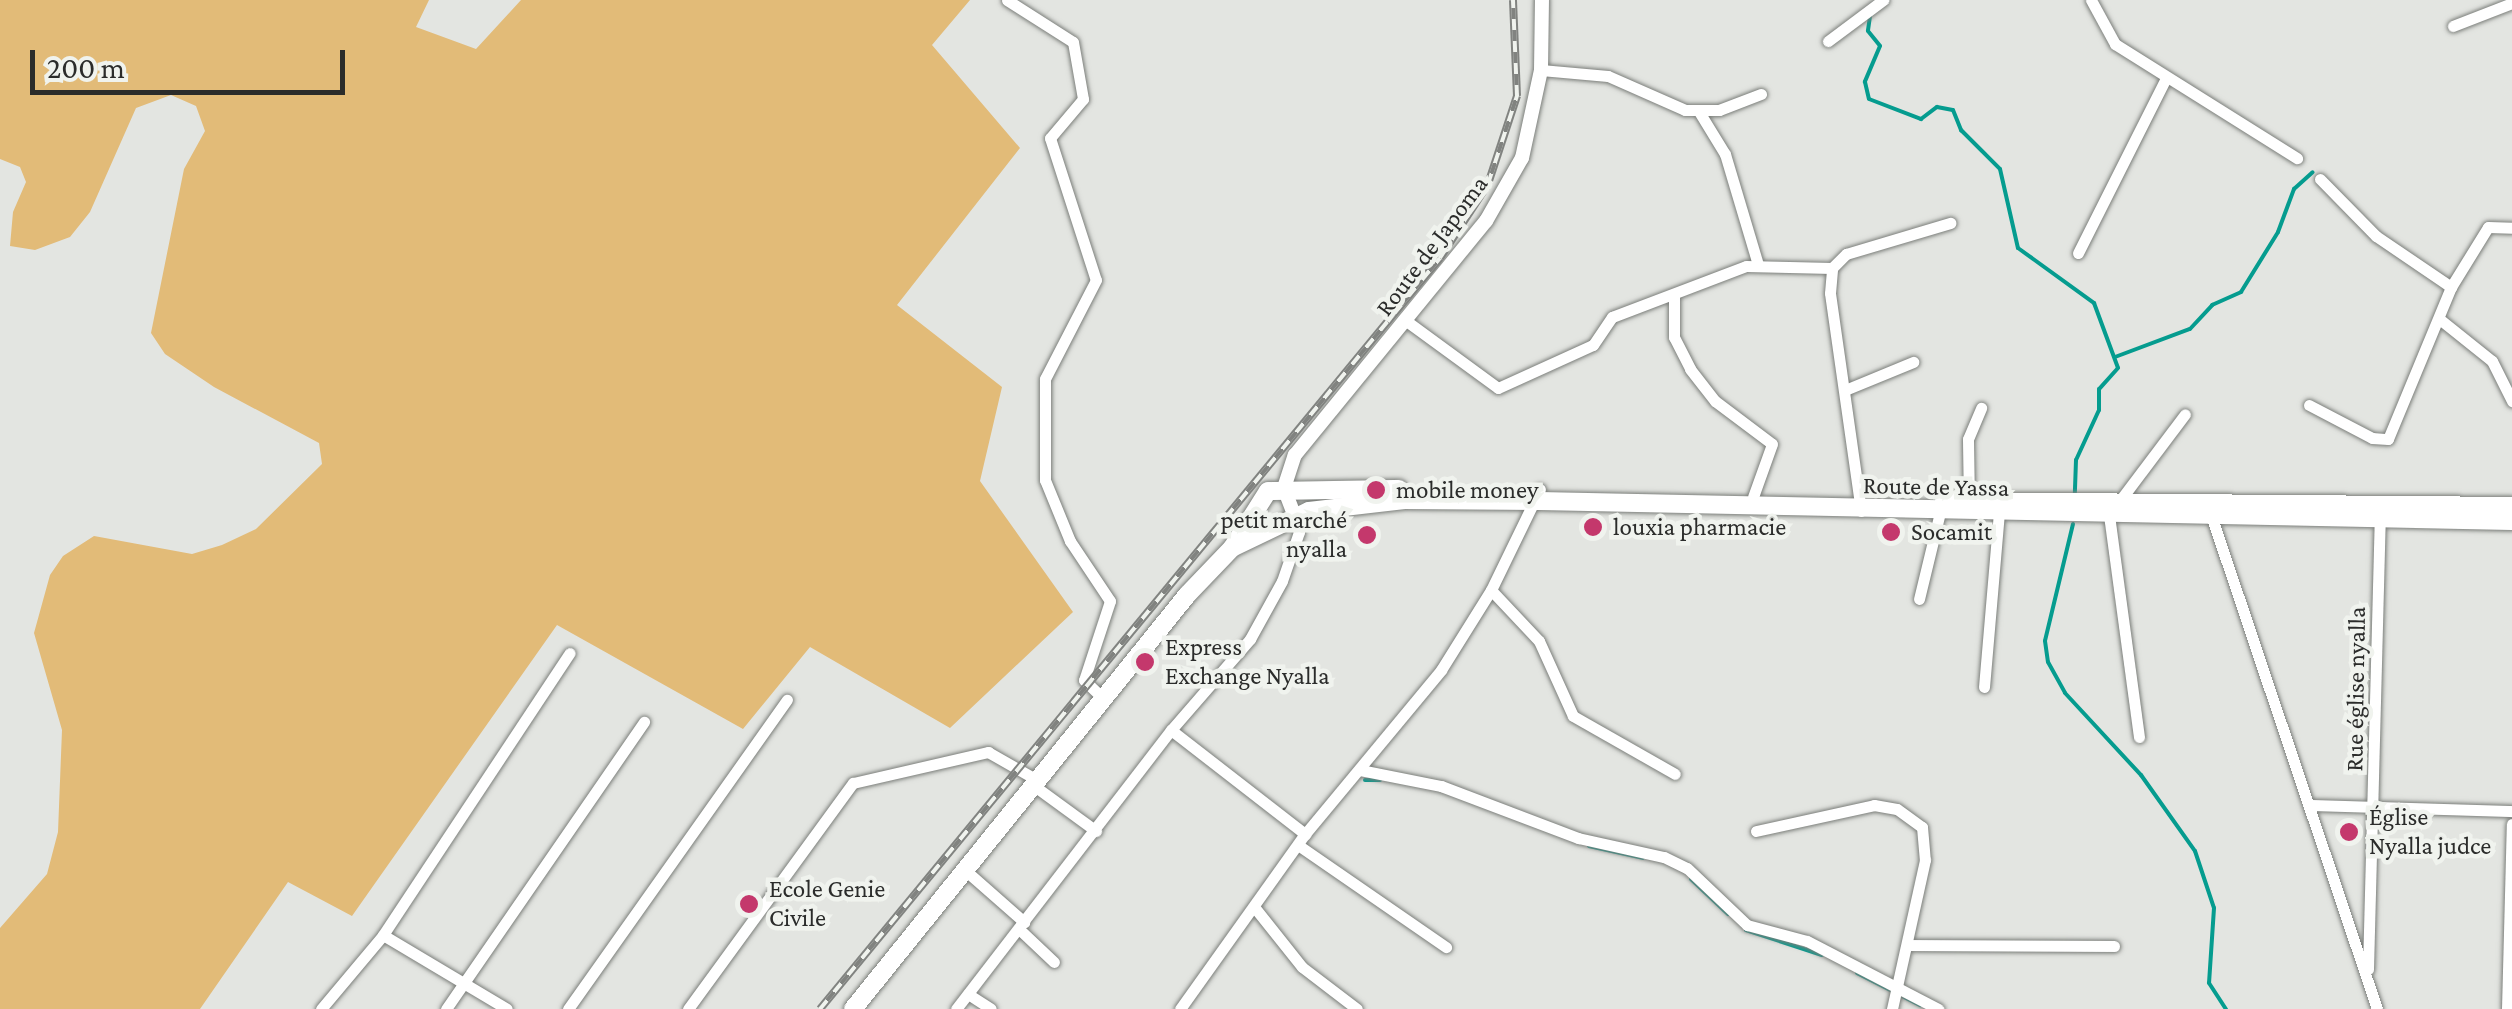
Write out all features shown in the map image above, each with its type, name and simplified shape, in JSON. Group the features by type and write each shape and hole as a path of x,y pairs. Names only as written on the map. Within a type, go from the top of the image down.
{"main road":[{"path":"852,1009 1232,548 1260,498 1284,488 1362,495"},
{"path":"1232,548 1295,517 1362,495"},
{"name":"Route de Yassa","path":"1362,495 1753,497 1940,512 1969,507 1999,514 2114,509"},
{"name":"Route de Yassa","path":"1539,495 1862,506 2114,509 2512,506"},
{"name":"Route de Yassa","path":"2209,510 2512,521"}],"street":[{"path":"1007,0 1073,42 1083,99 1050,138 1096,280 1045,379 1046,480 1070,541 1110,601 1084,680 1104,699"},
{"path":"1032,14 1039,0"},
{"name":"Route de Japoma","path":"1284,488 1295,455 1497,205 1526,147 1541,70 1542,0"},
{"path":"1828,41 1883,0"},
{"path":"2091,0 2115,44 2297,158"},
{"path":"2453,26 2512,4"},
{"path":"1541,70 1608,76 1676,108 1719,110 1761,94"},
{"path":"2078,253 2166,78"},
{"path":"1698,110 1730,168 1758,265"},
{"path":"2320,179 2376,236 2451,287"},
{"path":"1405,320 1498,388 1586,350 1612,317 1758,265 1832,268 1846,254 1950,223"},
{"path":"2309,405 2372,438 2388,439 2442,321 2451,287 2488,227 2512,228"},
{"path":"1832,268 1862,506"},
{"path":"1674,296 1674,338 1690,368 1715,401 1772,444 1753,497"},
{"path":"2442,321 2492,361 2512,401"},
{"path":"1845,390 1913,362"},
{"path":"1969,507 1968,439 1980,408"},
{"path":"2140,737 2114,509 2185,414"},
{"path":"956,1009 1171,730 1250,640 1273,601 1299,532 1284,488"},
{"path":"1180,1009 1302,840 1441,670 1491,590 1539,495"},
{"path":"2209,510 2378,1009"},
{"path":"1919,600 1940,512"},
{"path":"1984,687 1999,514"},
{"name":"Rue église nyalla","path":"2368,979 2376,808 2380,519"},
{"path":"1491,590 1538,641 1574,716 1675,774"},
{"path":"321,1009 383,935 570,653"},
{"path":"568,1009 787,700"},
{"path":"446,1009 644,722"},
{"path":"1171,730 1302,840 1446,948"},
{"path":"688,1009 853,783 988,752 1096,831"},
{"path":"1360,770 1442,786 1578,838 1664,856 1687,868 1747,925 1806,941 1895,991 1938,1009"},
{"path":"1756,831 1874,804 1916,818 1925,860 1892,1009"},
{"path":"2308,804 2512,811"},
{"path":"2506,1009 2512,824"},
{"path":"964,870 1054,962"},
{"path":"1255,908 1302,967 1357,1009"},
{"path":"383,935 507,1009"},
{"path":"1906,944 2114,946"},
{"path":"968,994 991,1009"}],"shaded area":[{"path":"0,0 429,0 416,27 476,49 521,0 970,0 932,45 1020,148 897,305 1002,387 980,481 1073,612 950,728 810,647 743,729 557,625 352,916 288,882 200,1009 0,1009 0,928 47,874 58,832 62,730 34,633 50,575 63,556 94,536 192,554 222,545 256,529 322,464 319,443 214,387 165,354 151,333 184,169 205,131 196,106 171,95 136,108 90,212 70,237 35,250 10,246 13,212 26,182 20,167 0,159"}],"waterway":[{"path":"1870,16 1868,31 1880,46 1865,82 1869,99 1921,119 1937,107 1953,110 1961,130 2000,169 2018,248 2094,303 2118,368 2099,389 2099,410 2076,460 2075,493"},
{"path":"2115,357 2190,329 2212,305 2241,292 2278,232 2294,189 2313,172"},
{"path":"2073,524 2045,641 2048,662 2065,693 2141,775 2195,851 2214,908 2209,983 2226,1009"},
{"path":"1365,780 1380,780"},
{"path":"1589,846 1643,858"},
{"path":"1691,879 1728,914"},
{"path":"1746,930 1822,955"},
{"path":"1857,973 1920,1005"}],"railway":[{"path":"820,1009 1440,258 1488,184 1517,96 1513,0"}],"place":[{"name":"mobile money","path":"1376,490"},
{"name":"louxia pharmacie","path":"1593,527"},
{"name":"Socamit","path":"1891,532"},
{"name":"petit marché nyalla","path":"1367,535"},
{"name":"Express Exchange Nyalla","path":"1145,662"},
{"name":"Église Nyalla judce","path":"2349,832"},
{"name":"Ecole Genie Civile","path":"749,904"}]}
